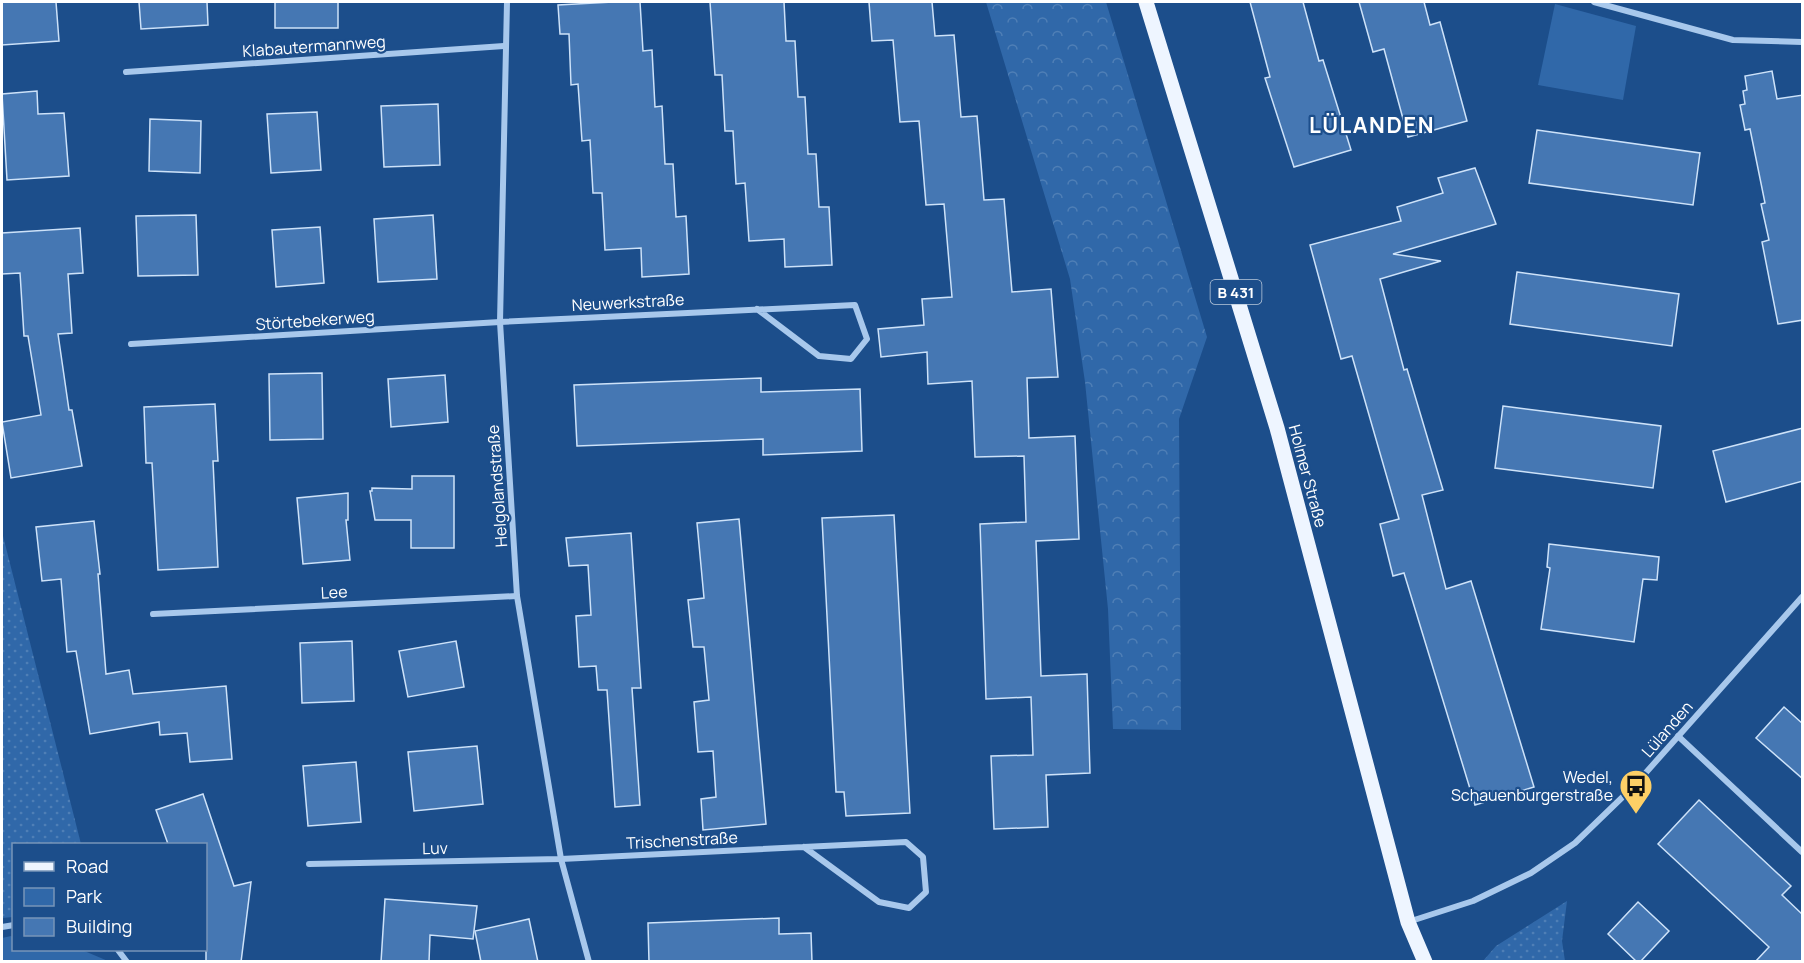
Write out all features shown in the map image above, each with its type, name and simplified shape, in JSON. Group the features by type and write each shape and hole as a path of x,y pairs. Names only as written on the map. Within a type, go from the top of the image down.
{"main road":[{"name":"Holmer Straße","path":"1146,2 1277,428 1408,922 1425,962"}],"street":[{"name":"Helgolandstraße","path":"507,2 504,46 500,322 517,596 561,859 589,962"},
{"path":"1594,2 1733,40 1803,42"},
{"name":"Klabautermannweg","path":"126,72 504,46"},
{"name":"Neuwerkstraße","path":"500,322 757,309 855,305 867,339 851,359 819,356 757,309"},
{"name":"Störtebekerweg","path":"131,344 500,322"},
{"name":"Lee","path":"153,614 517,596"},
{"name":"Lülanden","path":"1408,922 1473,902 1531,873 1575,843 1634,786 1803,597"},
{"path":"1678,736 1803,852"},
{"name":"Trischenstraße","path":"561,859 804,847 906,842 923,857 926,892 909,908 879,902 804,847"},
{"name":"Luv","path":"309,864 561,859"}],"green space":[{"path":"986,2 1106,2 1207,337 1179,419 1181,730 1113,729 1108,609 1085,382 1070,279"},
{"path":"1555,4 1636,26 1623,100 1538,85"},
{"path":"2,532 81,843 12,843 12,917 2,918"},
{"path":"1567,901 1562,941 1565,961 1483,961 1496,946"},
{"path":"12,936 12,951 84,951 108,961 2,961 2,938"}],"building":[{"path":"2,2 56,2 59,41 2,45"},
{"path":"139,2 207,2 208,25 141,29"},
{"path":"275,2 338,2 338,28 275,28"},
{"path":"640,2 643,51 652,50 655,107 662,106 665,164 673,164 676,217 686,216 689,274 642,277 641,248 605,250 602,193 593,193 590,140 582,141 578,84 571,85 569,34 560,34 558,5"},
{"path":"710,2 784,2 786,41 795,41 798,97 805,97 808,154 816,154 819,207 829,207 832,265 785,267 784,239 749,241 745,183 736,184 733,131 725,131 722,75 715,75"},
{"path":"869,2 932,2 935,36 954,35 961,117 977,116 984,200 1004,199 1012,292 1051,289 1058,377 1027,378 1029,438 1075,436 1079,539 1036,541 1041,676 1087,674 1090,773 1046,775 1048,827 994,829 991,756 1033,755 1031,697 986,699 980,524 1026,522 1024,456 975,457 972,381 928,384 927,352 881,357 878,329 924,325 922,299 952,297 944,204 926,205 919,121 900,122 893,40 872,41"},
{"path":"1250,2 1303,2 1319,61 1323,60 1351,150 1294,167 1265,78 1270,77"},
{"path":"1359,2 1424,2 1430,25 1440,22 1467,121 1408,137 1384,49 1373,52"},
{"path":"1772,71 1777,99 1803,95 1803,320 1778,324 1762,242 1769,240 1761,204 1765,203 1750,129 1745,130 1740,105 1745,104 1743,91 1747,90 1745,76"},
{"path":"37,91 38,114 64,113 69,176 7,180 2,94"},
{"path":"438,104 440,165 384,167 381,106"},
{"path":"317,112 321,170 271,173 267,114"},
{"path":"150,119 201,121 200,173 149,171"},
{"path":"1537,130 1700,153 1693,205 1529,183"},
{"path":"1475,168 1496,224 1393,254 1441,261 1380,279 1404,370 1407,369 1443,490 1422,495 1446,589 1471,581 1534,787 1475,805 1404,573 1393,576 1380,524 1399,519 1352,356 1341,359 1310,245 1401,221 1397,207 1443,193 1438,178"},
{"path":"196,215 198,275 138,276 136,216"},
{"path":"433,215 437,279 378,282 374,219"},
{"path":"320,227 324,283 276,287 272,230"},
{"path":"80,228 83,273 68,274 72,333 58,334 69,410 72,410 82,466 11,478 2,422 41,415 28,336 24,336 20,273 2,274 2,233"},
{"path":"1517,272 1679,294 1672,346 1510,324"},
{"path":"322,373 323,439 270,440 269,374"},
{"path":"445,375 448,422 391,427 388,379"},
{"path":"761,378 761,392 860,389 862,451 763,455 763,439 577,446 574,385"},
{"path":"215,404 218,461 213,461 218,567 158,570 152,463 146,463 144,407"},
{"path":"1503,406 1661,426 1653,488 1495,468"},
{"path":"1803,428 1803,481 1726,502 1713,451"},
{"path":"412,476 454,476 454,548 411,548 411,520 375,520 370,491 372,488 412,489"},
{"path":"348,493 348,520 346,520 350,560 303,564 297,498"},
{"path":"894,515 910,813 846,816 844,792 836,792 822,518"},
{"path":"739,519 766,824 703,830 701,799 716,797 713,751 698,752 694,702 709,700 704,647 693,647 688,600 704,598 697,523"},
{"path":"94,521 100,574 98,574 106,674 129,670 133,694 226,686 232,759 190,762 187,733 160,735 159,722 90,734 76,651 67,652 61,579 42,581 36,527"},
{"path":"631,533 641,688 632,688 640,805 615,807 607,690 598,690 596,666 579,667 576,616 591,615 588,565 569,566 566,538"},
{"path":"1549,544 1659,557 1657,580 1643,579 1634,642 1541,629 1550,568 1547,567"},
{"path":"352,641 354,701 302,703 300,643"},
{"path":"456,641 464,687 408,697 399,651"},
{"path":"1784,707 1803,724 1803,779 1756,738"},
{"path":"477,746 483,804 414,811 408,752"},
{"path":"356,762 361,822 308,826 303,766"},
{"path":"203,794 234,886 251,882 241,962 206,962 207,843 168,843 156,810"},
{"path":"1699,800 1791,886 1782,895 1803,915 1803,962 1755,962 1769,947 1658,844"},
{"path":"385,899 477,906 473,939 430,935 429,962 381,962"},
{"path":"1638,902 1669,931 1640,962 1637,962 1608,934"},
{"path":"779,918 779,934 811,933 812,962 649,962 648,923"},
{"path":"529,919 538,962 481,962 475,931"}],"place":[{"name":"Wedel, Schauenburgerstraße","path":"1636,815"}],"district":[{"name":"LÜLANDEN","path":"1372,125"}]}
